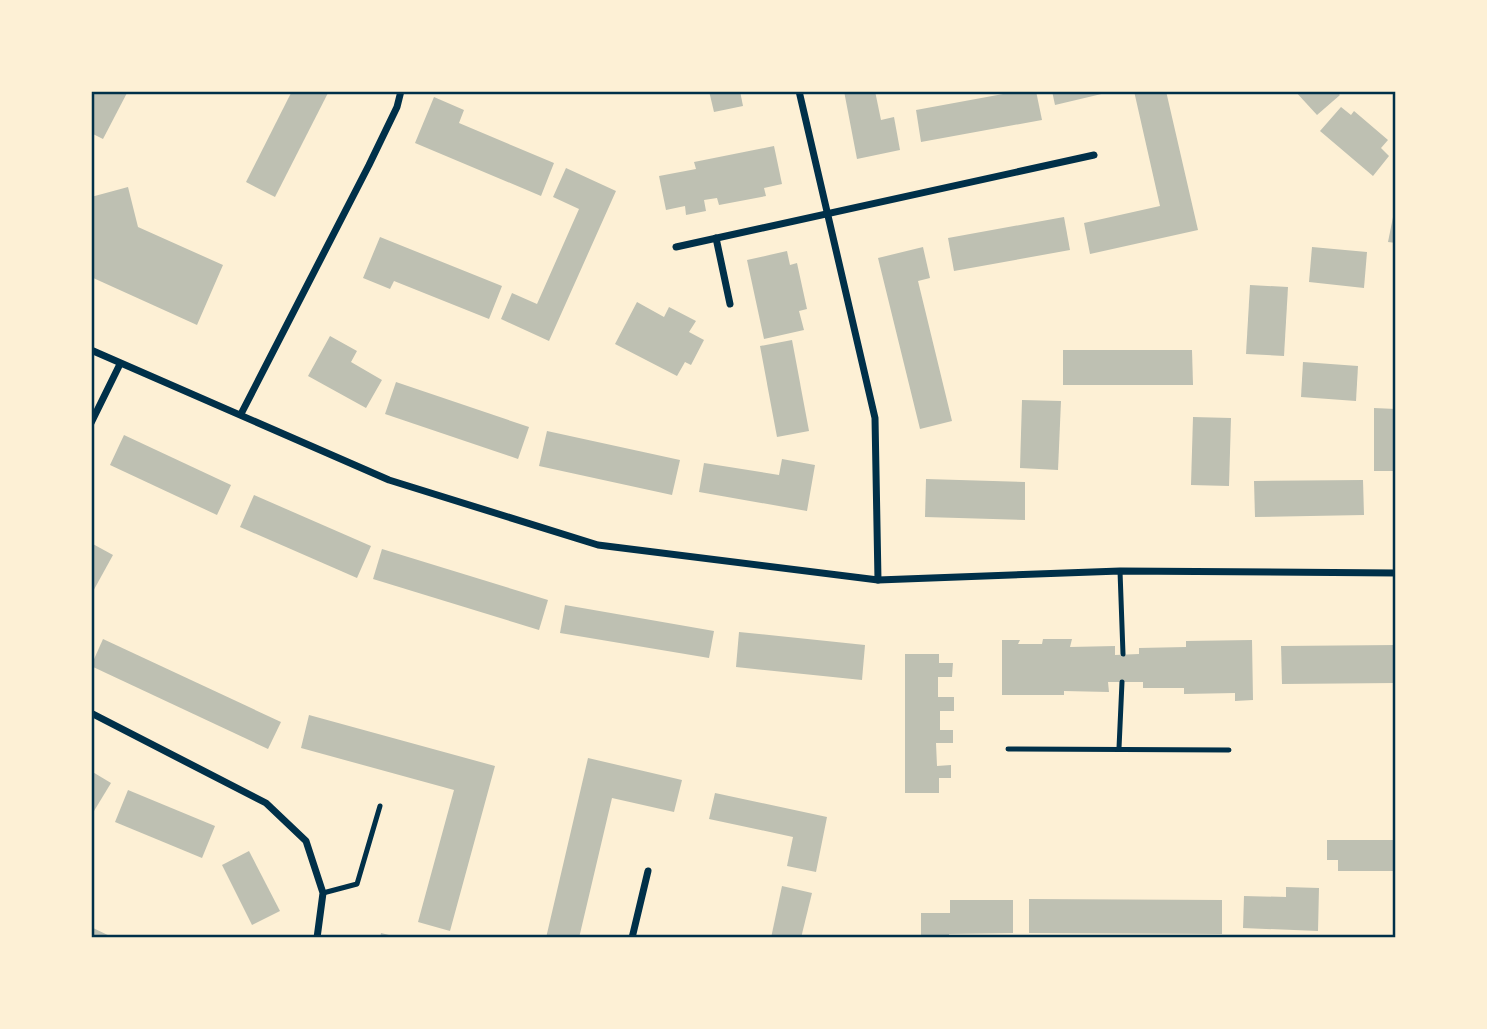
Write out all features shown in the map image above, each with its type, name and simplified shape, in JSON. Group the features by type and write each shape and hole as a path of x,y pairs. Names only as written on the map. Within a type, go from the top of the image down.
{"street":[{"path":"241,414 369,165 397,107 401,91"},
{"path":"799,91 875,418 877,580"},
{"path":"677,247 1094,155"},
{"path":"716,238 730,304"},
{"path":"91,350 389,480 598,545 877,580 1120,571 1396,573"},
{"path":"91,423 120,364"},
{"path":"91,713 266,803 306,841 323,892 317,938"},
{"path":"632,938 648,872"}],"lane":[{"path":"1120,571 1123,654"},
{"path":"1119,748 1122,682"},
{"path":"1008,749 1229,750"},
{"path":"323,892 357,884 380,806"}],"building":[{"path":"91,91 128,91 103,139 91,133"},
{"path":"292,91 329,91 275,197 246,182"},
{"path":"709,91 740,91 743,106 714,112"},
{"path":"844,91 875,91 881,120 894,117 900,150 857,159"},
{"path":"1019,91 1036,91 1042,120 921,142 916,110"},
{"path":"1052,91 1110,91 1110,92 1055,105"},
{"path":"1134,91 1166,91 1198,230 1090,254 1084,223 1160,206"},
{"path":"1295,91 1336,91 1340,95 1317,115"},
{"path":"434,97 464,110 459,123 554,163 541,196 415,143"},
{"path":"1341,107 1351,115 1354,111 1388,140 1381,148 1389,156 1373,176 1320,131"},
{"path":"774,146 782,184 764,188 766,196 719,205 717,198 704,200 706,211 686,215 685,206 666,210 659,176 696,169 694,162"},
{"path":"566,168 616,191 549,341 501,319 512,293 537,304 579,209 553,197"},
{"path":"128,187 138,227 223,265 197,325 91,277 91,197"},
{"path":"1396,207 1396,243 1388,242"},
{"path":"1064,217 1070,250 954,271 948,238"},
{"path":"380,237 502,286 489,319 394,281 390,289 363,278"},
{"path":"923,247 930,278 918,281 952,421 920,429 878,258"},
{"path":"1312,247 1367,252 1364,288 1309,282"},
{"path":"787,251 790,265 797,263 807,309 799,311 804,330 764,339 747,260"},
{"path":"1250,285 1288,287 1284,356 1246,354"},
{"path":"637,302 664,317 669,307 696,321 689,332 704,340 691,365 685,362 677,376 615,344"},
{"path":"330,336 357,351 351,362 382,380 366,408 308,376"},
{"path":"792,340 809,431 777,437 760,346"},
{"path":"1063,350 1192,350 1193,385 1063,385"},
{"path":"1303,362 1358,366 1356,401 1301,397"},
{"path":"396,382 529,427 518,459 385,414"},
{"path":"1022,400 1061,401 1058,470 1020,468"},
{"path":"1374,408 1396,409 1396,471 1374,471"},
{"path":"1193,417 1231,418 1229,486 1191,485"},
{"path":"547,431 680,460 672,495 539,466"},
{"path":"124,435 231,485 217,515 110,465"},
{"path":"782,459 815,465 807,511 699,492 704,463 779,475"},
{"path":"926,479 1025,482 1025,520 925,517"},
{"path":"1363,480 1364,515 1255,517 1254,481"},
{"path":"254,495 371,546 357,578 240,527"},
{"path":"91,543 113,555 91,595"},
{"path":"382,549 548,600 539,630 373,579"},
{"path":"565,605 714,631 709,658 560,633"},
{"path":"739,632 865,645 862,680 736,667"},
{"path":"103,639 281,722 268,749 91,666"},
{"path":"1043,639 1072,639 1070,647 1115,646 1115,655 1139,654 1139,648 1186,647 1186,641 1252,640 1253,700 1235,701 1235,693 1184,694 1184,688 1143,688 1143,682 1108,682 1109,692 1064,691 1064,695 1002,695 1002,640 1020,640 1018,644 1042,644"},
{"path":"1396,645 1396,683 1282,684 1281,646"},
{"path":"905,654 939,654 939,663 953,663 952,677 938,677 938,697 954,697 954,711 940,711 940,730 953,730 953,743 936,743 937,766 951,765 951,778 939,778 939,793 905,793"},
{"path":"309,715 495,766 450,931 418,922 454,790 301,748"},
{"path":"588,758 682,780 674,812 612,798 579,938 546,938"},
{"path":"91,771 111,783 94,811 91,809"},
{"path":"128,790 215,826 202,858 115,822"},
{"path":"715,793 827,817 816,872 787,866 793,837 709,819"},
{"path":"1327,840 1396,840 1396,871 1338,871 1338,860 1327,860"},
{"path":"249,851 280,911 252,925 222,865"},
{"path":"782,886 812,893 801,938 771,938"},
{"path":"1286,887 1319,888 1318,931 1243,928 1244,896 1286,897"},
{"path":"1029,899 1222,900 1222,934 1029,933"},
{"path":"950,900 1013,900 1013,933 949,934 949,938 921,938 921,913 950,913"},
{"path":"91,927 114,938 91,938"},
{"path":"381,933 397,937 397,938 380,938"}]}
